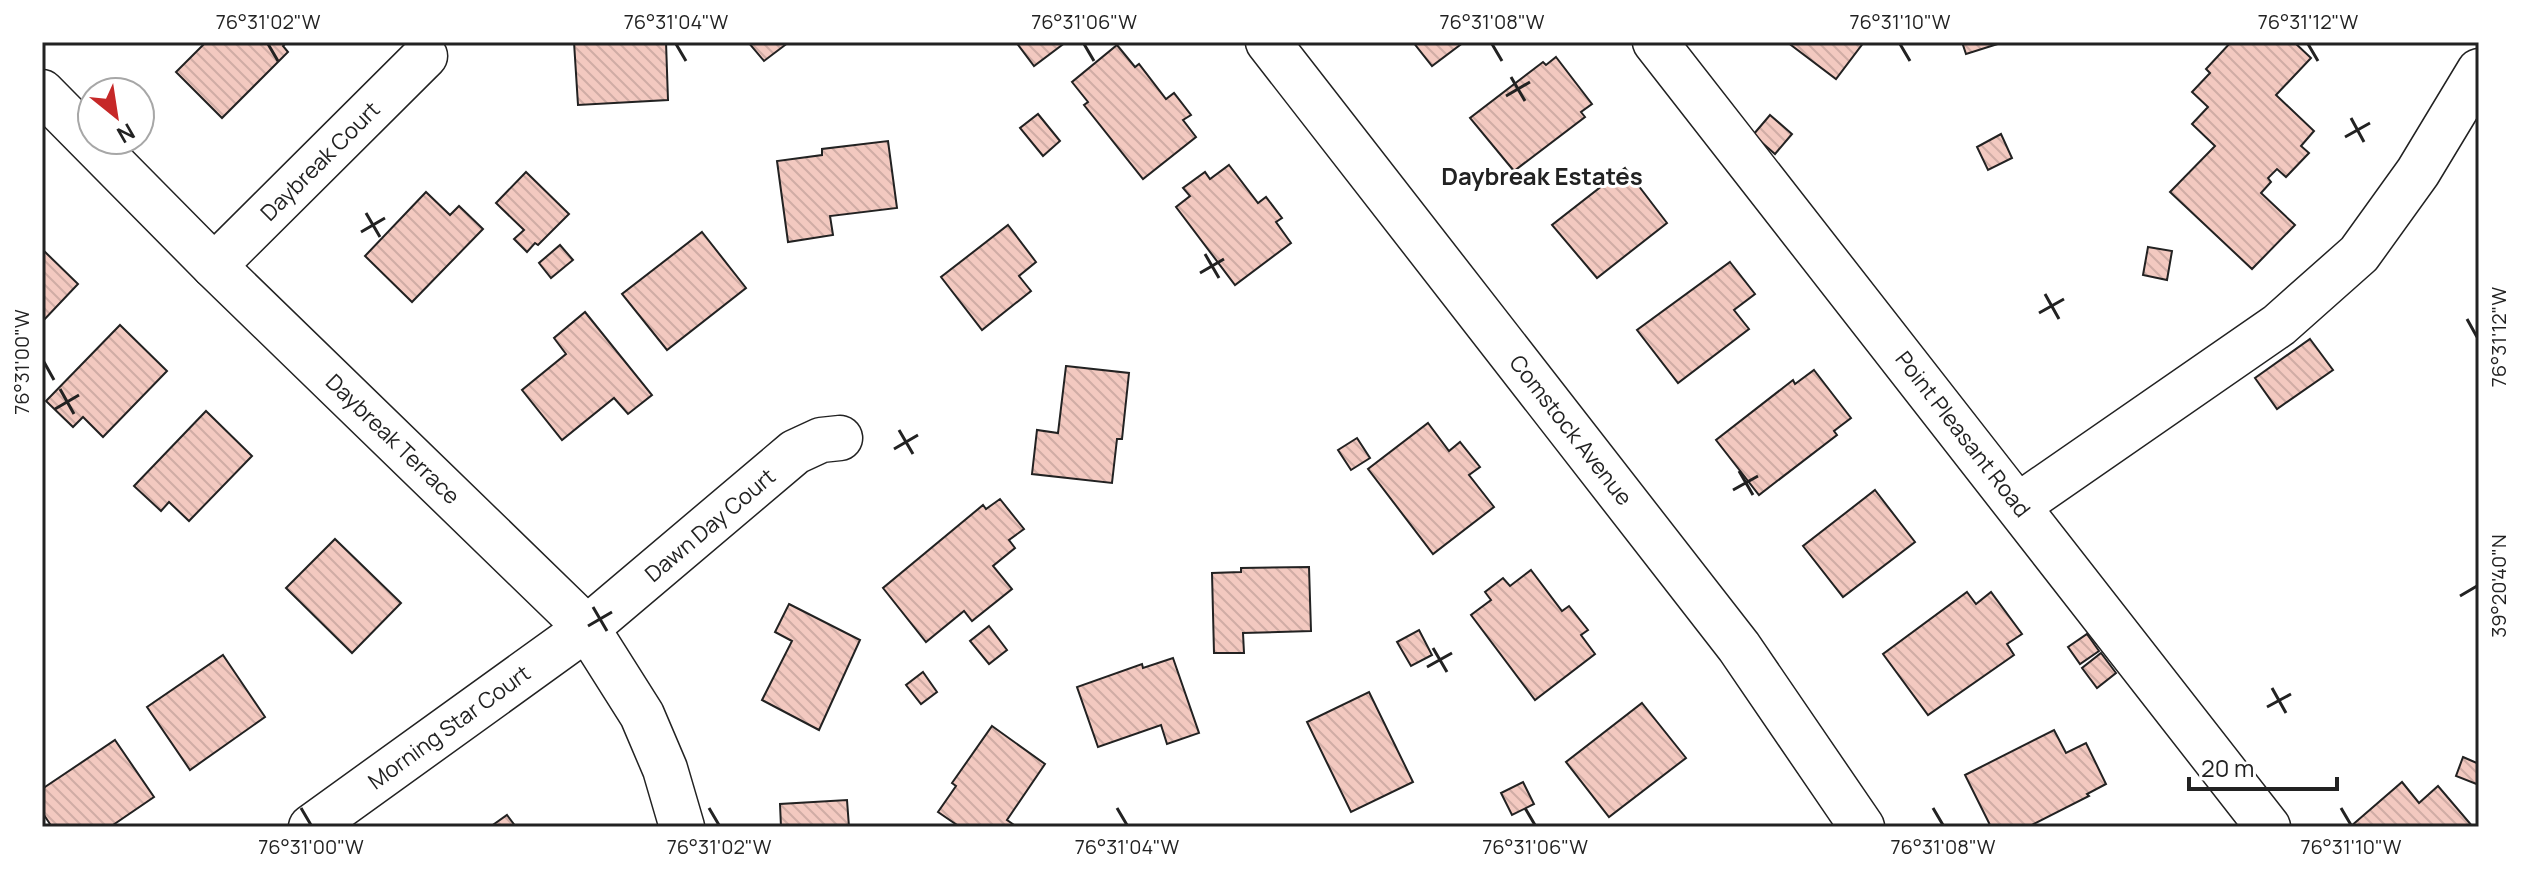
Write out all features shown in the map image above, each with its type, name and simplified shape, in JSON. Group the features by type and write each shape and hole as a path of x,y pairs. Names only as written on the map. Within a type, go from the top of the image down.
{"street":[{"name":"Comstock Avenue","path":"1268,42 1739,647 1862,827"},
{"name":"Point Pleasant Road","path":"1655,42 2268,827"},
{"name":"Daybreak Court","path":"214,266 425,56"},
{"path":"2019,505 2279,325 2359,254 2418,172 2479,71"},
{"name":"Daybreak Terrace","path":"42,92 214,266 587,628 642,715 665,769 682,827"},
{"name":"Dawn Day Court","path":"587,628 795,452 821,440 840,438"},
{"name":"Morning Star Court","path":"311,827 587,628"}],"building":[{"path":"206,42 287,42 283,46 288,52 222,118 176,72"},
{"path":"574,42 666,42 668,100 578,105"},
{"path":"748,42 789,42 764,61"},
{"path":"1016,42 1066,42 1034,66"},
{"path":"1413,42 1464,42 1432,66"},
{"path":"1787,42 1864,42 1836,79"},
{"path":"1962,42 2004,42 1966,54"},
{"path":"2231,42 2294,42 2311,58 2276,95 2314,131 2301,146 2309,153 2286,177 2277,169 2268,178 2271,182 2261,193 2295,225 2252,269 2170,192 2215,146 2192,124 2208,107 2192,92 2210,73 2206,69"},
{"path":"1117,45 1135,67 1139,64 1166,99 1174,93 1191,115 1183,120 1196,137 1143,179 1084,105 1088,102 1072,82"},
{"path":"1556,57 1592,104 1581,112 1585,117 1514,171 1470,118 1543,62 1546,65"},
{"path":"1038,114 1060,141 1043,156 1020,128"},
{"path":"1770,115 1792,134 1775,154 1753,135"},
{"path":"2001,134 2012,158 1988,170 1977,147"},
{"path":"888,141 897,208 830,216 833,235 788,242 777,161 822,155 822,149"},
{"path":"1229,165 1258,203 1266,197 1282,218 1276,222 1291,243 1235,285 1176,207 1190,196 1183,188 1205,172 1210,179"},
{"path":"1625,168 1667,223 1597,278 1552,225"},
{"path":"526,172 569,214 527,252 514,239 524,230 496,203"},
{"path":"426,192 450,215 459,206 483,229 412,302 365,256"},
{"path":"1008,225 1036,262 1019,276 1031,291 982,330 941,277"},
{"path":"702,232 746,288 667,350 622,294"},
{"path":"560,245 573,260 551,278 539,263"},
{"path":"2148,247 2172,251 2167,280 2143,275"},
{"path":"42,249 78,284 42,322"},
{"path":"1730,262 1755,294 1734,310 1749,329 1678,383 1637,330"},
{"path":"585,312 652,395 628,414 614,398 562,440 522,390 566,354 554,338"},
{"path":"120,325 167,371 103,437 83,417 73,427 46,401"},
{"path":"2310,339 2333,370 2277,409 2255,378"},
{"path":"1066,366 1129,373 1122,439 1117,439 1112,483 1032,474 1037,430 1058,433"},
{"path":"1814,370 1851,418 1834,431 1837,435 1759,495 1716,440 1793,380 1795,384"},
{"path":"206,411 252,456 189,521 169,502 161,511 134,486"},
{"path":"1428,423 1449,451 1460,442 1480,467 1469,475 1494,507 1433,554 1368,469"},
{"path":"1357,438 1370,458 1351,470 1338,450"},
{"path":"1875,490 1915,542 1843,597 1803,546"},
{"path":"1000,499 1024,529 1009,540 1015,548 993,566 1012,589 972,621 964,611 926,642 883,588 983,505 986,509"},
{"path":"335,539 401,603 352,653 286,588"},
{"path":"1309,567 1311,631 1243,633 1244,653 1214,653 1212,573 1241,572 1241,568"},
{"path":"1531,570 1562,611 1569,606 1588,630 1581,635 1595,654 1535,700 1471,615 1491,600 1485,592 1503,578 1510,586"},
{"path":"1967,592 1976,604 1991,592 2022,634 2007,644 2014,655 1928,715 1883,654"},
{"path":"789,604 860,640 819,730 762,700 792,641 775,632"},
{"path":"989,626 1007,650 989,664 970,641"},
{"path":"1419,630 1432,655 1411,666 1397,642"},
{"path":"2087,634 2099,651 2080,664 2068,647"},
{"path":"2101,653 2116,673 2097,688 2082,668"},
{"path":"223,655 265,717 190,770 147,707"},
{"path":"1173,658 1199,733 1167,744 1161,725 1098,747 1077,687 1142,664 1143,668"},
{"path":"923,672 937,692 921,704 906,685"},
{"path":"1369,692 1413,782 1351,812 1307,722"},
{"path":"1642,703 1686,758 1609,817 1566,762"},
{"path":"992,726 1045,764 1007,820 1017,827 960,827 938,812 956,786 952,783"},
{"path":"2054,730 2066,753 2086,743 2106,784 2028,827 1991,827 1965,775"},
{"path":"115,740 154,797 110,827 52,827 42,812 42,789"},
{"path":"2463,757 2479,764 2479,785 2456,776"},
{"path":"1523,782 1534,804 1512,815 1501,793"},
{"path":"2402,782 2419,803 2438,786 2473,827 2350,827"},
{"path":"847,800 849,827 781,827 780,804"},
{"path":"507,815 516,827 490,827"}],"district":[{"name":"Daybreak Estates","path":"1542,177"}]}
